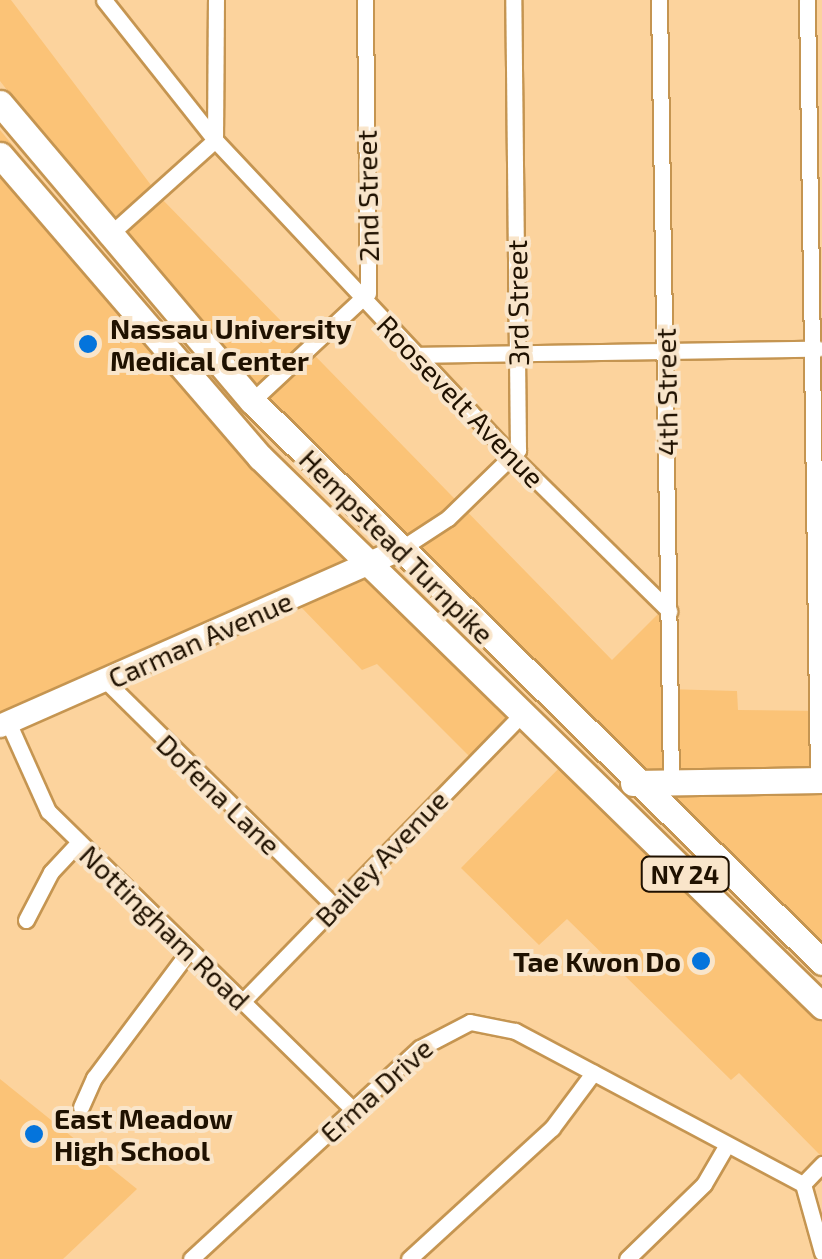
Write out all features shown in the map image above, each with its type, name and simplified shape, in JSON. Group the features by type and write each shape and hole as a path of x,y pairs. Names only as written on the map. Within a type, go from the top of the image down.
{"main road":[{"name":"Hempstead Turnpike","path":"0,103 108,237 252,401 822,962"},
{"name":"Hempstead Turnpike","path":"0,156 189,381 366,565 822,1006"},
{"name":"Carman Avenue","path":"4,724 400,550"},
{"path":"593,784 820,780"}],"street":[{"name":"Roosevelt Avenue","path":"104,0 215,140 512,456 670,611"},
{"path":"108,237 215,140 216,0"},
{"name":"2nd Street","path":"252,401 368,292 365,0"},
{"name":"3rd Street","path":"512,456 518,450 513,0"},
{"name":"4th Street","path":"660,0 671,783"},
{"path":"807,0 817,349 820,780"},
{"path":"416,355 817,349"},
{"path":"400,550 448,518 512,456"},
{"name":"Dofena Lane","path":"106,681 334,906"},
{"name":"Bailey Avenue","path":"242,1002 521,715"},
{"name":"Nottingham Road","path":"4,724 48,811 352,1110"},
{"path":"26,920 52,872 80,842"},
{"path":"81,1107 94,1078 189,951"},
{"name":"Erma Drive","path":"190,1259 438,1034 470,1022 515,1031 803,1184"},
{"path":"409,1259 552,1128 593,1074"},
{"path":"626,1259 704,1184 726,1146"},
{"path":"822,1164 803,1184 822,1252"}],"shaded area":[{"path":"0,0 11,0 160,197 612,660 662,610 665,689 737,691 738,710 822,711 822,769 643,772 266,401 92,200 0,81"},
{"name":"Nassau University Medical Center","path":"0,130 352,558 0,721"},
{"path":"371,575 517,714 473,760 377,664 362,670 300,606"},
{"path":"566,761 822,1012 822,1157 739,1073 731,1080 567,919 539,945 461,868"},
{"path":"822,780 822,963 639,783"},
{"name":"East Meadow High School","path":"0,1079 137,1189 63,1259 0,1259"}],"place":[{"name":"Nassau University Medical Center","path":"88,344"},
{"name":"Tae Kwon Do","path":"701,961"},
{"name":"East Meadow High School","path":"34,1134"}]}
